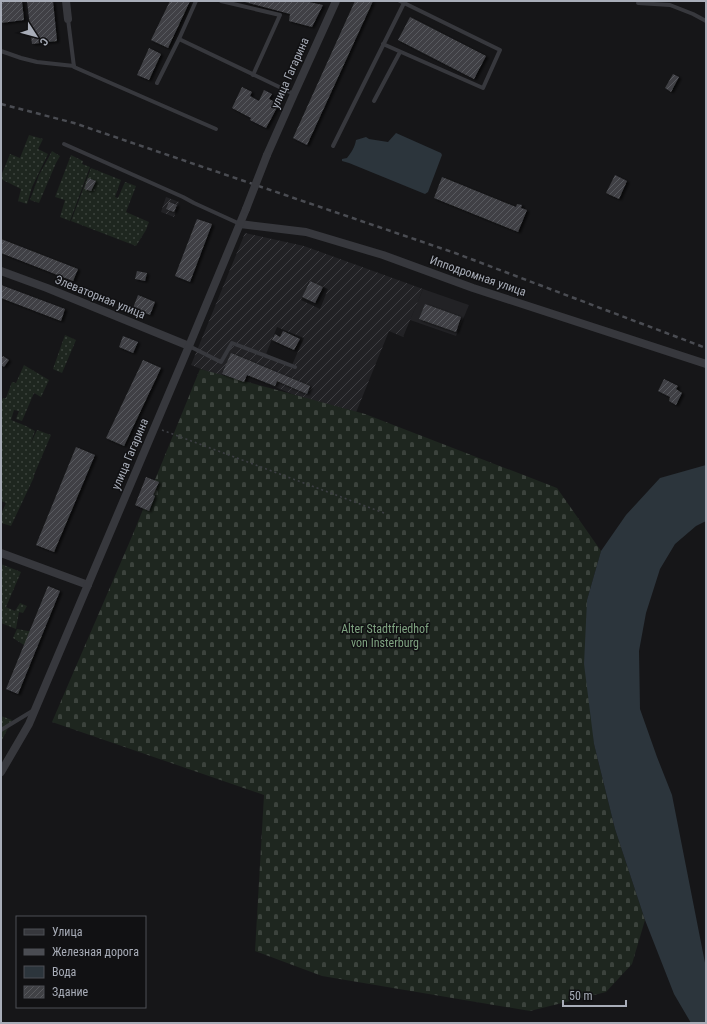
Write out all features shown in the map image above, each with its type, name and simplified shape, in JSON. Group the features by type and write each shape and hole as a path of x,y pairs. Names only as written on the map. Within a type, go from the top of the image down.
{"street":[{"path":"66,1 68,19"},
{"name":"улица Гагарина","path":"1,772 29,724 36,708 240,224 267,155 336,1"},
{"name":"Ипподромная улица","path":"240,224 306,232 383,255 473,288 706,364"},
{"name":"Элеваторная улица","path":"1,270 189,346"},
{"path":"1,554 88,585"}],"lane":[{"path":"157,83 196,1"},
{"path":"221,1 280,15 253,75"},
{"path":"333,146 402,2 500,50 483,88 383,44"},
{"path":"638,3 670,5 706,21"},
{"path":"68,19 74,66"},
{"path":"179,39 294,94"},
{"path":"1,51 37,62 74,66 216,129"},
{"path":"374,101 400,52"},
{"path":"64,144 240,224"},
{"path":"189,346 221,362 232,343 295,367"},
{"path":"1,730 36,708"}],"path":[{"path":"155,427 384,513"}],"shaded area":[{"path":"166,197 179,202 174,217 161,212"},
{"path":"245,233 304,246 423,289 403,337 389,331 353,420 247,375 222,374 221,377 191,365","holes":["309,281 328,289 320,309 301,300","277,327 304,338 292,365 266,354"]},
{"path":"423,289 469,305 456,336 410,320"}],"green space":[{"path":"29,135 43,139 38,149 48,154 32,187 27,204 18,201 21,189 1,179 1,176 10,154 20,158"},
{"path":"52,151 60,156 39,203 30,200 39,175"},
{"path":"71,155 83,161 82,164 90,167 70,221 60,217 65,200 55,197"},
{"path":"91,168 121,180 115,197 118,198 125,182 136,186 126,212 149,222 136,246 71,221"},
{"path":"65,335 76,340 62,373 53,369"},
{"path":"24,365 49,380 41,397 34,393 22,421 16,419 19,411 14,410 11,420 35,431 30,445 37,430 51,435 34,477 11,526 1,523 1,514 6,503 1,501 1,402 3,398 6,398 12,382 16,383"},
{"name":"Alter Stadtfriedhof von Insterburg","path":"200,369 365,414 557,488 601,551 587,600 594,744 615,829 645,920 632,964 606,992 530,1011 322,976 255,951 264,795 52,722 133,534"},
{"path":"1,564 21,572 6,607 15,611 20,603 27,606 23,613 19,612 16,629 1,623"},
{"path":"17,629 34,632 27,647 13,638"},
{"path":"1,716 12,720 1,742"}],"water":[{"path":"396,133 441,153 442,155 428,192 425,194 342,161 342,159 347,158 350,154 356,140 366,137 369,139 388,142"},
{"path":"706,465 706,521 696,526 675,544 660,569 646,613 639,651 640,709 672,795 706,968 706,1023 691,1023 674,994 645,920 615,829 594,744 584,664 587,600 601,551 626,515 660,478"}],"building":[{"path":"1,1 22,1 24,20 1,23"},
{"path":"27,1 53,1 57,41 32,44"},
{"path":"170,1 190,1 168,48 151,40"},
{"path":"241,1 304,1 323,5 312,27 289,21 290,14"},
{"path":"355,1 373,1 307,145 293,138"},
{"path":"410,17 486,56 474,79 398,40"},
{"path":"149,48 161,54 149,80 137,75"},
{"path":"673,74 679,77 671,92 665,88"},
{"path":"242,87 252,92 250,96 259,101 264,90 272,94 269,99 279,104 266,128 250,120 251,118 232,108"},
{"path":"615,175 627,181 619,199 606,193"},
{"path":"442,177 516,207 517,204 522,205 521,208 527,210 518,232 434,198"},
{"path":"88,178 96,181 91,191 84,189"},
{"path":"169,202 177,205 174,212 166,209"},
{"path":"197,219 212,224 190,282 175,276"},
{"path":"1,239 78,269 73,281 1,253"},
{"path":"137,271 147,273 145,281 135,279"},
{"path":"310,281 323,287 315,303 302,297"},
{"path":"1,285 65,309 61,321 1,298"},
{"path":"138,295 155,302 150,315 133,308"},
{"path":"425,304 461,317 456,332 419,319"},
{"path":"283,331 300,339 294,350 272,340 275,334 280,337"},
{"path":"123,336 138,342 133,353 119,347"},
{"path":"231,353 310,386 307,394 277,381 275,386 247,375 244,382 222,374"},
{"path":"3,356 9,360 4,367 1,365 1,359"},
{"path":"143,360 161,368 124,446 106,438"},
{"path":"664,379 678,386 676,389 682,393 676,405 669,401 670,397 658,391"},
{"path":"76,447 95,455 54,552 36,545"},
{"path":"146,477 159,482 153,495 155,496 149,511 135,505"},
{"path":"48,586 60,591 18,694 6,689"}],"railway":[{"path":"1,104 74,123 455,253 706,348"}]}
